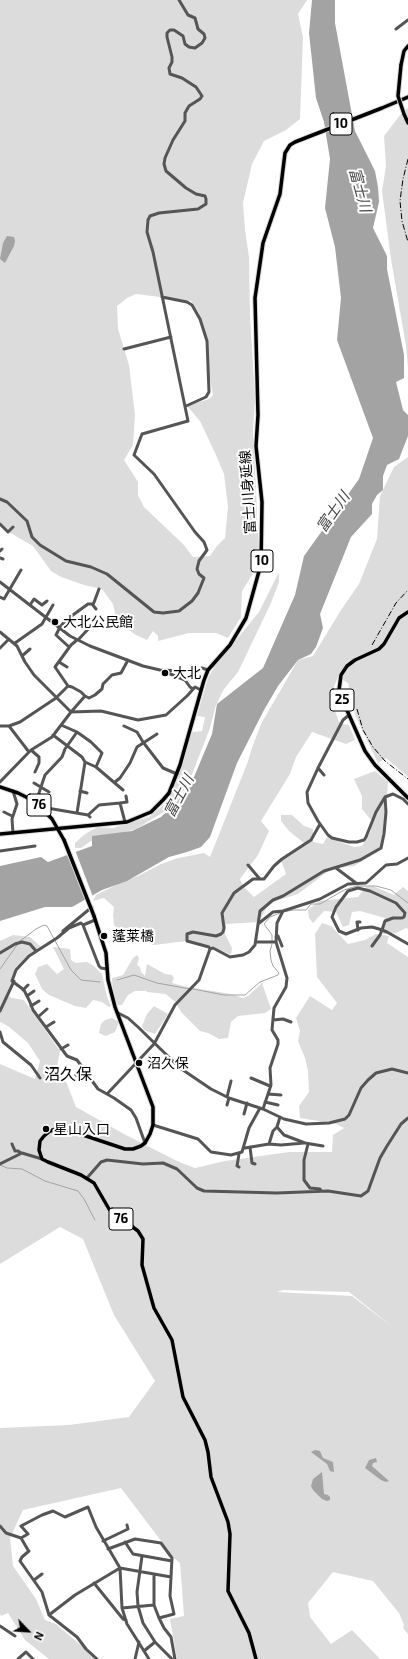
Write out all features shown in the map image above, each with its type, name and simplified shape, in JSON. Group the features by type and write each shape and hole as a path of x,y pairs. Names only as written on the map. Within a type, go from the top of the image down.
{"main road":[{"path":"408,46 404,51 401,65 398,96 408,123"},
{"name":"富士川身延線","path":"0,834 13,834 125,822 142,817 158,806 169,793 177,774 208,670 230,645 240,628 251,602 261,564 262,502 256,446 258,402 255,298 263,243 280,194 286,153 290,145 301,139 408,97"},
{"name":"25","path":"408,612 399,618 384,644 379,649 355,660 347,666 341,675 339,690 365,752 408,798"},
{"name":"76","path":"0,787 13,791 36,802 58,829 64,840 94,916 104,947 111,993 153,1107 153,1125 150,1134 144,1142"},
{"path":"42,1159 39,1150 40,1141 50,1130 56,1129 83,1135 125,1149 133,1149 141,1146 144,1142"},
{"name":"76","path":"42,1159 87,1178 94,1183 109,1209 138,1231 143,1239 142,1265 152,1302 172,1340 183,1396 205,1440 212,1481 228,1522 230,1534 228,1591 249,1634 256,1659"}],"street":[{"path":"0,498 7,502 27,521 36,542 50,552 66,560 91,567 107,574 154,612 163,613 179,611 192,601 202,584 204,578 199,574 197,568 199,561 207,550 202,538 195,532 154,474 134,455 142,434 188,421 152,248 147,232 148,220 150,216 159,213 198,209 206,204 205,196 196,194 186,188 166,171 164,164 173,140 185,121 185,113 189,106 200,100 202,96 196,87 182,78 170,74 169,68 172,62 172,57 166,37 167,33 170,30 174,30 183,36 185,44 189,47 195,48 202,43 205,38 204,34 198,29 195,18 188,15 179,0"},
{"path":"396,30 408,20"},
{"path":"162,297 187,302 192,305 200,319 207,341 209,392 206,397 186,406"},
{"path":"124,349 171,337"},
{"path":"0,524 8,532 13,527"},
{"path":"0,597 4,599 21,570"},
{"path":"0,582 77,640 185,680 193,689"},
{"path":"93,605 99,589"},
{"path":"30,605 34,599 42,605 47,601"},
{"path":"69,647 56,635 60,627 80,609 90,603 96,609"},
{"path":"15,643 42,624 54,605"},
{"path":"91,626 69,647 55,667 68,686 72,686 89,698 102,689 103,684 112,675 121,673 128,660"},
{"path":"0,632 15,643 34,675 71,712 101,711 137,721 166,715 195,687 201,690"},
{"path":"0,648 9,639"},
{"path":"22,656 30,649"},
{"path":"59,662 67,667"},
{"path":"160,670 184,671 202,668 208,670"},
{"path":"0,726 9,726 20,722 56,698 68,686"},
{"path":"0,782 30,751 53,735 85,696"},
{"path":"349,715 343,720 309,785 307,799 320,824 328,835 339,840 357,842 364,840 368,834 376,812 385,797 393,794 404,799 408,804"},
{"path":"61,725 76,732 91,742 102,753 96,766"},
{"path":"9,726 30,751 39,758 36,772"},
{"path":"124,726 137,732 163,768 177,774"},
{"path":"36,802 45,775 62,757 76,732"},
{"path":"115,782 120,778 137,747 157,734"},
{"path":"53,735 61,742 68,745 82,757 85,762 96,766 123,790"},
{"path":"77,813 85,762"},
{"path":"318,768 324,774"},
{"path":"34,783 49,792"},
{"path":"13,791 17,804 12,816 13,834"},
{"path":"80,791 87,792"},
{"path":"44,811 47,808 89,816 99,806 126,802 126,796"},
{"path":"320,824 311,840 282,859 274,866 264,879 253,879 234,893 222,913 224,928 221,934 216,936 193,932 187,934 187,941 209,947 210,949 213,948 230,957 249,952 256,942 260,911 273,900 283,896 324,871 360,860 381,848 385,830 385,797"},
{"path":"120,803 125,822"},
{"path":"4,812 12,816"},
{"path":"0,851 35,846"},
{"path":"408,858 397,864 386,865 366,883 348,891 336,907 332,917 339,932 342,934 350,934 358,930 372,927 382,930 408,944"},
{"path":"248,865 259,878"},
{"path":"336,868 357,886"},
{"path":"258,924 273,912 282,912 320,899 348,884 386,897 403,909 405,914 404,917 387,920 372,946"},
{"path":"61,935 67,926 92,907"},
{"path":"282,912 277,923 277,935 282,946"},
{"path":"0,1011 14,981 12,980 16,970 36,951 75,925 81,923 84,925 95,920"},
{"path":"372,921 372,927"},
{"path":"358,930 357,922 360,922"},
{"path":"84,925 99,966 107,969"},
{"path":"273,942 277,935"},
{"path":"0,953 15,944 22,942 30,944 36,951"},
{"path":"256,942 273,942"},
{"path":"240,1168 237,1166 239,1154 245,1148 249,1128 262,1109 268,1094 270,1086 270,1068 278,1044 278,1040 272,1030 272,1020 274,1008 286,987 287,978 273,942"},
{"path":"107,1094 154,1044 175,1005 199,980 210,949"},
{"path":"14,981 23,990 33,1010 62,1049 66,1058 77,1060 98,1089 130,1110 136,1118 144,1142"},
{"path":"23,990 28,985"},
{"path":"27,996 34,991"},
{"path":"31,1006 39,1001"},
{"path":"38,1017 48,1009"},
{"path":"118,1013 128,1018 180,1068 201,1083 228,1098 247,1103 280,1117 314,1124 330,1123 345,1118 348,1115 361,1088 376,1073 392,1069 408,1073"},
{"path":"272,1020 283,1019 291,1022"},
{"path":"46,1027 54,1022"},
{"path":"0,1032 3,1042 30,1065 40,1078"},
{"path":"0,1045 3,1042"},
{"path":"62,1049 68,1045"},
{"path":"76,1076 84,1069"},
{"path":"90,1078 93,1073"},
{"path":"251,1078 270,1086"},
{"path":"227,1105 231,1081"},
{"path":"268,1094 281,1095"},
{"path":"265,1102 278,1105"},
{"path":"244,1114 247,1103"},
{"path":"269,1144 273,1131 277,1127 280,1117"},
{"path":"87,1178 100,1162 107,1160 143,1164 163,1163 177,1169 197,1188 204,1191 277,1193 322,1191 355,1197 365,1194 370,1186 380,1158 401,1124 408,1118"},
{"path":"153,1125 198,1139 211,1152 231,1155 239,1154"},
{"path":"277,1127 284,1135 307,1143 323,1146"},
{"path":"245,1148 269,1144 281,1145 307,1143"},
{"path":"307,1143 304,1160 304,1180 310,1188 320,1189 322,1191"},
{"path":"12,1144 15,1151 18,1150 21,1153 42,1159"},
{"path":"250,1147 252,1163 255,1164"},
{"path":"0,1164 21,1153"},
{"path":"21,1538 28,1534 21,1526 42,1515 53,1511 65,1517 88,1507 103,1541 120,1568 122,1608 131,1631 149,1659"},
{"path":"103,1541 128,1529 127,1525"},
{"path":"0,1526 6,1533 21,1538 29,1552 22,1557 20,1561 42,1592 49,1615 77,1637 86,1649 97,1659"},
{"path":"108,1549 135,1539 161,1543 172,1558 170,1596 174,1614 159,1618"},
{"path":"125,1542 133,1554 172,1562"},
{"path":"142,1556 137,1592 138,1606 143,1623 155,1642 173,1659"},
{"path":"49,1615 75,1594 120,1568 171,1577"},
{"path":"34,1580 42,1574"},
{"path":"154,1574 154,1604 164,1628 171,1637 173,1659"},
{"path":"94,1583 123,1619 126,1620"},
{"path":"122,1608 154,1604"},
{"path":"0,1626 15,1636"},
{"path":"135,1659 139,1642"},
{"path":"144,1651 155,1642"},
{"path":"18,1659 26,1652 33,1659"}],"shaded area":[{"path":"0,0 307,0 298,14 303,37 300,119 286,130 264,141 252,164 243,203 249,257 250,316 255,398 253,431 259,553 254,572 242,591 241,617 228,638 216,633 189,633 158,641 158,636 153,631 147,640 136,635 117,622 113,604 102,589 84,585 61,577 51,571 33,546 0,527","holes":["136,294 191,301 199,313 207,342 208,368 213,395 209,399 187,406 200,421 224,474 228,507 225,538 210,556 193,557 184,545 144,507 138,495 138,482 124,460 133,445 135,415 129,365 118,329 117,306 127,298"]},
{"path":"408,108 408,368 406,346 391,259 382,191 386,166 384,136 404,110"},
{"path":"408,457 408,777 386,758 378,763 355,715 348,683 338,677 334,687 339,706 335,711 339,722 349,725 355,740 346,744 312,732 296,757 290,774 261,821 269,831 258,855 240,879 243,886 254,897 286,874 281,860 305,844 289,831 281,821 281,815 292,815 304,826 313,829 313,842 323,844 327,837 354,847 362,846 371,831 371,820 362,809 362,796 354,779 375,771 388,782 383,849 354,866 331,869 298,894 269,903 259,922 226,924 225,934 232,948 231,955 211,946 187,941 154,945 125,937 114,925 114,907 104,898 93,901 96,895 161,864 178,858 204,853 210,857 247,764 261,724 298,660 313,656 359,584 377,539 380,496 394,467"},
{"path":"279,572 279,582 271,603 238,672 224,689 216,705 210,728 189,782 183,791 167,810 136,829 91,841 81,848 75,848 75,843 85,834 98,827 113,828 149,817 165,804 173,790 192,732 202,731 205,717 197,716 208,678 215,666 259,612"},
{"path":"373,886 394,895 403,887 408,891 408,929 406,928 396,933 383,934 385,918 360,911 352,912 349,925 343,927 336,912 324,911 313,923 309,918 308,910 319,901 358,897 366,887"},
{"path":"322,923 331,926 348,944 365,940 376,934 389,936 387,943 408,957 408,1634 403,1628 404,1625 399,1613 373,1581 333,1572 308,1603 310,1617 331,1644 352,1630 380,1659 177,1659 170,1619 184,1616 180,1563 174,1558 121,1488 23,1510 10,1538 13,1566 36,1599 45,1620 56,1624 97,1659 49,1659 25,1640 8,1613 1,1616 0,1614 0,1428 69,1425 129,1417 155,1381 114,1315 83,1239 60,1227 0,1264 0,1064 35,1079 40,1061 28,1043 8,1026 0,1022 0,941 13,935 30,937 41,947 16,970 6,995 12,998 24,1000 60,1051 57,1067 67,1084 76,1107 124,1134 179,1162 195,1168 225,1161 289,1152 332,1152 333,1135 344,1128 336,1124 300,1118 299,1106 309,1092 308,1071 305,1058 298,1041 300,1031 296,1018 310,996 332,1010 337,1003 317,977 315,934","holes":["283,1290 349,1292 395,1329 352,1296 277,1292"]},
{"path":"53,947 70,949 71,960 76,963 87,962 94,966 102,974 107,997 111,1006 109,1007 102,1002 93,1000 86,1008 75,1006 49,995 42,989 35,974 38,967 47,964 57,974 64,969"},
{"path":"137,955 139,958 137,965 140,967 141,972 145,976 147,964 165,974 172,975 174,978 172,983 187,987 231,994 243,998 248,996 262,983 271,1009 265,1013 238,1016 231,1022 228,1038 219,1039 208,1033 200,1031 182,1013 175,1002 166,994 147,992 144,987 146,991 135,991 128,995 122,1005 118,1005 113,996 112,978 123,975 133,958"},
{"path":"154,1006 168,1014 155,1034 144,1030 142,1026 147,1014"},
{"path":"112,1018 119,1022 115,1032 106,1036 99,1033 101,1024 105,1020"}],"water":[{"name":"富士川","path":"312,0 335,0 335,23 355,131 375,171 379,202 373,228 387,256 387,269 404,355 404,378 396,382 403,410 408,415 408,436 399,459 387,465 383,476 383,490 377,495 372,504 372,514 351,537 320,614 323,628 316,647 311,654 298,660 278,686 264,710 237,763 210,837 201,847 169,857 127,881 102,890 72,907 45,907 0,921 0,866 41,857 48,862 92,846 92,836 132,831 161,817 178,801 194,777 212,734 217,704 263,668 295,595 304,556 359,479 373,438 337,340 341,298 335,247 325,208 330,159 324,122 316,98 309,33"},
{"path":"7,236 14,237 15,241 5,263 0,259 3,243"},
{"path":"315,1450 320,1451 323,1458 333,1462 334,1472 330,1471 327,1464 311,1452"},
{"path":"376,1458 377,1462 373,1463 372,1466 389,1481 386,1482 381,1480 365,1468 369,1460"},
{"path":"322,1472 324,1494 330,1497 330,1500 327,1501 322,1499 311,1486 313,1479"}],"pier":[{"path":"75,850 93,897 87,900 68,853"}],"waterway":[{"path":"283,912 306,910 311,904 320,904 344,890 357,886 376,886 391,890 408,903"},
{"path":"272,941 272,935 264,924 270,917 280,913"},
{"path":"20,941 36,929 44,925 47,926 71,970 81,980 100,982"},
{"path":"193,989 224,995 245,995 260,982 278,975 279,973 273,966 271,960 270,951 272,944"},
{"path":"0,969 17,945"},
{"path":"117,980 134,975 157,983 190,989"},
{"path":"0,1165 7,1168 22,1169 45,1181 78,1191 95,1220"}],"railway":[{"path":"408,159 400,201 402,221 408,242"},
{"path":"372,645 396,603 408,590"},
{"path":"357,709 363,730 373,747 385,761 408,779"}],"place":[{"name":"大北公民館","path":"55,622"},
{"name":"大北","path":"165,673"},
{"name":"蓬莱橋","path":"104,936"},
{"name":"沼久保","path":"139,1063"},
{"name":"星山入口","path":"46,1129"}],"district":[{"name":"沼久保","path":"68,1075"}]}
